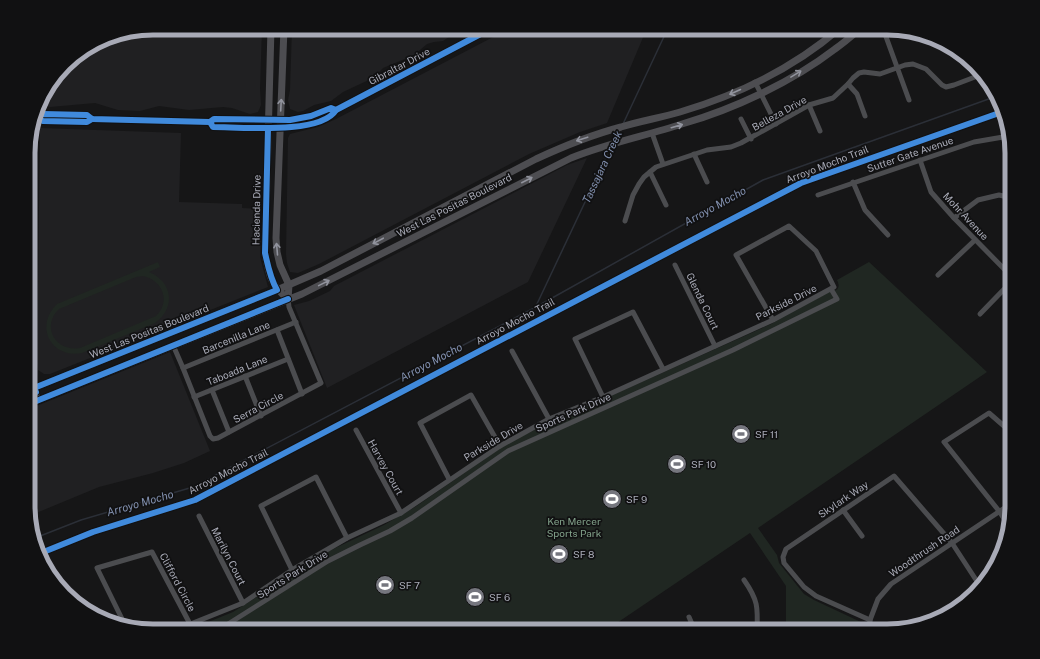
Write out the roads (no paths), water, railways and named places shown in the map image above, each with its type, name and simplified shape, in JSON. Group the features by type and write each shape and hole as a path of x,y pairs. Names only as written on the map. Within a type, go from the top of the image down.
{"main road":[{"name":"Hacienda Drive","path":"271,35 265,253 272,281 277,290 288,299"},
{"name":"Hacienda Drive","path":"284,35 277,252 280,265 289,285 288,299"},
{"name":"West Las Positas Boulevard","path":"35,385 277,290 321,271 536,159 577,140 619,127 680,112 716,100 755,82 806,53 832,35"},
{"name":"West Las Positas Boulevard","path":"35,402 325,283 571,158 607,145 720,112 790,78 824,58 852,35"}],"street":[{"name":"Gibraltar Drive","path":"210,122 213,126 268,128 302,126 313,123 334,114 336,110 479,35"},
{"path":"886,35 910,100"},
{"name":"Belleza Drive","path":"625,221 633,195 639,184 650,172 663,164 707,150 731,147 750,139 809,105 833,98 859,73 864,72 880,74 905,65 913,64 920,66 932,74 946,87 976,76"},
{"path":"755,82 776,124"},
{"path":"848,84 856,94 865,116"},
{"path":"809,105 820,131"},
{"name":"Gibraltar Drive","path":"40,119 43,121 87,122 92,119 210,122 214,119 280,120 301,118 331,108 336,110"},
{"path":"741,119 750,139"},
{"path":"652,133 663,164"},
{"name":"Sutter Gate Avenue","path":"818,195 943,151 974,142 1004,137"},
{"path":"694,154 708,182"},
{"name":"Mohr Avenue","path":"920,160 931,192 954,218 1005,270"},
{"path":"650,172 666,204"},
{"path":"853,182 864,210 888,235"},
{"path":"954,218 978,200 999,195 1005,196"},
{"path":"773,320 736,256 789,226 816,251 833,288"},
{"path":"938,275 975,240"},
{"name":"Glenda Court","path":"675,265 715,346"},
{"name":"Parkside Drive","path":"190,624 243,603 292,570 347,538 401,513 449,479 500,446 549,419 603,397 773,320 833,288"},
{"name":"Sports Park Drive","path":"228,624 328,561 390,531 412,518 508,451 733,350 837,298 833,288"},
{"path":"980,314 1005,288"},
{"name":"Serra Circle","path":"173,345 210,436 213,439 218,438 321,383 288,299"},
{"path":"603,397 575,339 633,312 663,369"},
{"name":"Barcenilla Lane","path":"183,368 296,322"},
{"path":"277,330 302,394"},
{"path":"512,351 549,419"},
{"name":"Taboada Lane","path":"194,397 288,359"},
{"path":"245,376 261,416"},
{"path":"212,390 229,432"},
{"path":"35,394 39,400"},
{"path":"449,479 420,423 471,395 500,446"},
{"path":"1004,519 1000,511 944,442 989,413 1005,427"},
{"name":"Harvey Court","path":"356,430 401,513"},
{"name":"Skylark Way","path":"870,620 816,596 804,587 784,562 783,557 786,549 894,476 952,543 977,582"},
{"path":"292,570 261,506 316,478 347,538"},
{"name":"Woodthrush Road","path":"870,624 870,620 878,599 890,584 1005,508"},
{"path":"842,510 862,536"},
{"name":"Marilyn Court","path":"199,516 243,603"},
{"name":"Clifford Circle","path":"123,620 97,568 152,552 190,624"},
{"path":"744,580 752,591 758,608 758,624"},
{"path":"689,616 692,624"}],"waterway":[{"name":"Tassajara Creek","path":"623,124 665,35"},
{"name":"Arroyo Mocho","path":"39,536 81,520 193,487 536,307 763,180 991,98"},
{"name":"Tassajara Creek","path":"615,140 619,131"},
{"name":"Tassajara Creek","path":"536,306 611,147"}],"place":[{"name":"SF 11","path":"741,434"},
{"name":"SF 10","path":"677,464"},
{"name":"SF 9","path":"612,499"},
{"name":"SF 8","path":"559,554"},
{"name":"SF 7","path":"385,585"},
{"name":"SF 6","path":"475,597"}],"park label":[{"name":"Ken Mercer Sports Park","path":"574,526"}]}
